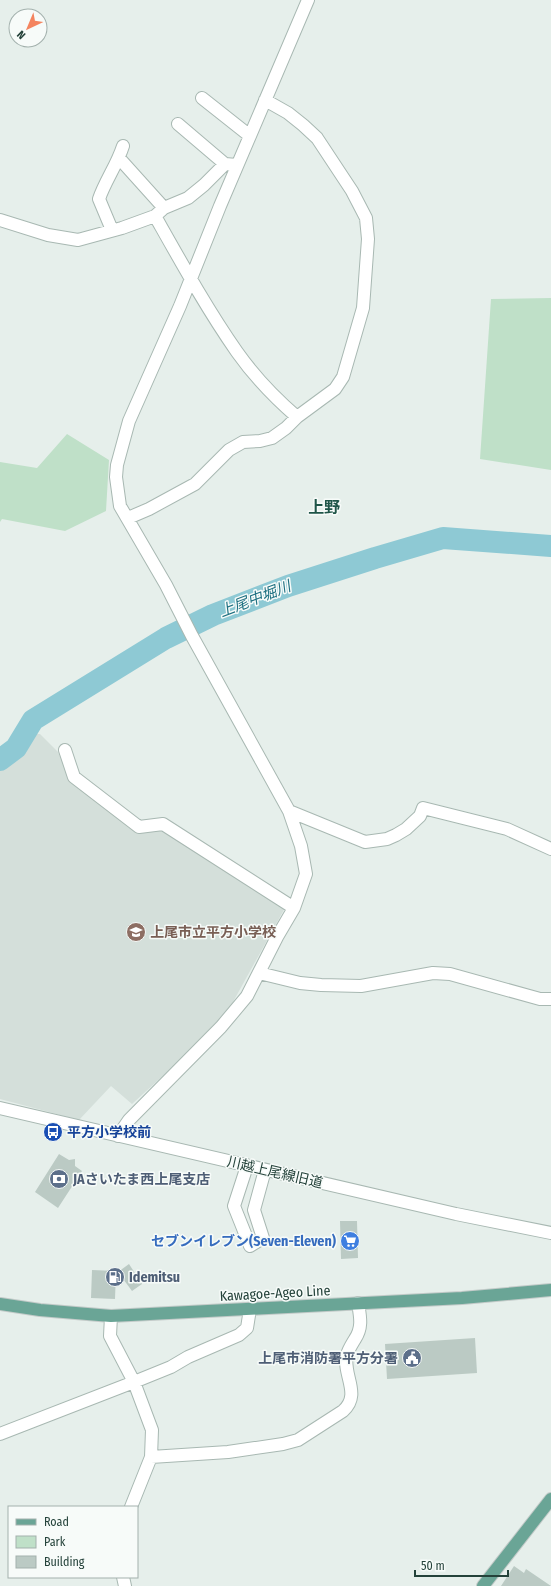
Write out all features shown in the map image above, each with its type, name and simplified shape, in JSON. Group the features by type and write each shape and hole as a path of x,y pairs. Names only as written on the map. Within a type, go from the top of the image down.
{"main road":[{"name":"Kawagoe-Ageo Line","path":"0,1304 40,1310 111,1316 462,1298 551,1290"},
{"path":"483,1586 551,1499"}],"street":[{"path":"118,1136 129,1120 221,1027 247,996 277,937 294,908 306,874 301,846 288,811 166,585 120,506 116,477 122,443 129,422 180,306 231,164 250,136 308,0"},
{"path":"202,98 250,136"},
{"path":"128,518 149,509 195,484 229,450 243,442 272,438 286,428 296,417 335,389 343,377 362,308 368,239 366,218 359,203 317,138 288,113 265,100"},
{"path":"178,124 231,164"},
{"path":"112,230 99,199 103,187 119,158 123,146"},
{"path":"119,158 159,212 191,278 237,353 263,384 296,417"},
{"path":"0,220 48,235 78,240 112,230 159,212 188,198 231,164"},
{"path":"65,750 74,777 139,827 163,824 294,908"},
{"path":"288,811 365,842 387,839 396,835 406,829 420,816 423,808 507,829 551,849"},
{"path":"259,973 300,983 344,986 361,986 433,973 450,974 540,999 551,999"},
{"name":"川越上尾線旧道","path":"0,1108 456,1214 551,1233"},
{"path":"247,1166 234,1206 250,1246 263,1238 254,1210 265,1170"},
{"path":"151,1457 228,1452 283,1444 298,1440 343,1411 348,1406 352,1393 346,1363 346,1355 360,1329 361,1321 358,1303"},
{"path":"0,1434 171,1367 188,1357 239,1335 247,1328 250,1310"},
{"path":"111,1316 110,1336 134,1382 152,1430 151,1457 132,1506"}],"shaded area":[{"name":"上尾市立平方小学校","path":"34,734 40,734 58,752 69,777 129,828 143,832 163,829 286,906 228,1011 189,1052 132,1104 111,1086 79,1120 0,1099 0,770 21,754"}],"green space":[{"path":"551,298 551,470 480,459 491,299"},
{"path":"67,434 109,460 106,511 65,531 2,519 0,522 0,462 37,468"}],"building":[{"path":"59,1154 69,1160 75,1159 75,1166 82,1171 58,1208 35,1192"},
{"path":"340,1221 357,1221 358,1258 341,1259"},
{"path":"129,1264 142,1284 132,1291 118,1272"},
{"name":"Idemitsu","path":"92,1270 116,1271 115,1299 91,1298"},
{"path":"475,1338 477,1373 387,1379 385,1344"},
{"path":"514,1566 524,1573 526,1569 551,1586 501,1586"}],"waterway":[{"name":"上尾中堀川","path":"0,760 16,748 33,720 166,638 213,615 288,586 443,538 551,546"}],"place":[{"name":"上尾市立平方小学校","path":"136,932"},
{"name":"平方小学校前","path":"53,1132"},
{"name":"JAさいたま西上尾支店","path":"59,1179"},
{"name":"セブンイレブン(Seven-Eleven)","path":"350,1241"},
{"name":"Idemitsu","path":"115,1277"},
{"name":"上尾市消防署平方分署","path":"412,1358"}],"district":[{"name":"上野","path":"324,507"}]}
